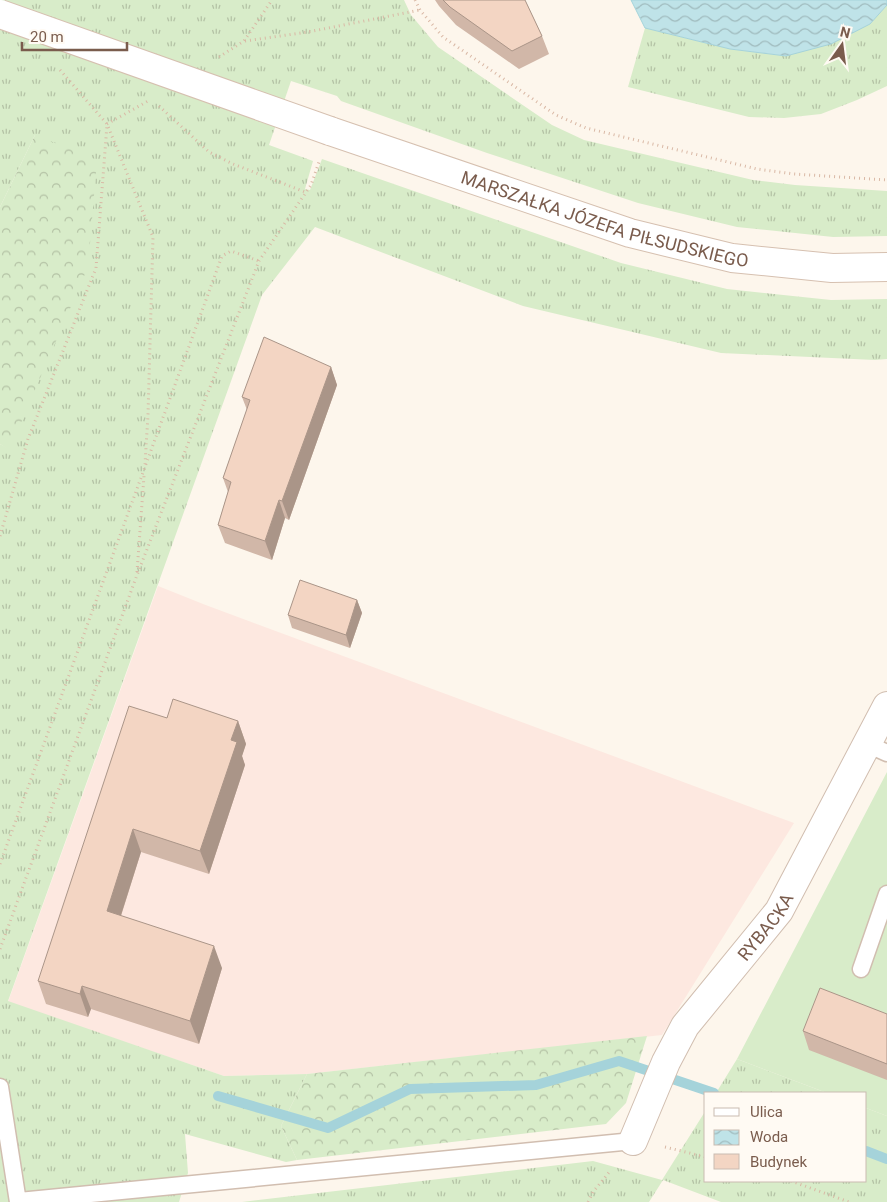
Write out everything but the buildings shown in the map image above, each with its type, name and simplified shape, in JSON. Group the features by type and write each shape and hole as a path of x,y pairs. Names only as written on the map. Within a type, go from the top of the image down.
{"main road":[{"name":"MARSZAŁKA JÓZEFA PIŁSUDSKIEGO","path":"0,14 330,131 639,235 732,258 832,268 887,267"},
{"name":"RYBACKA","path":"633,1141 666,1062 685,1026 779,911 877,748 887,706"}],"lane":[{"path":"861,969 887,894"},
{"path":"0,1087 19,1201 633,1141"}],"path":[{"path":"415,0 420,10 443,37 556,115 586,128 757,169 794,174 887,180"},
{"path":"244,41 308,32 420,10"},
{"path":"158,105 209,152 233,164 305,192"},
{"path":"0,536 28,439 96,268 107,124 153,237 148,405 137,575"},
{"path":"0,949 137,575 259,261 311,185 320,161"},
{"path":"0,864 222,256 231,251 259,261"},
{"path":"633,1141 654,1144 704,1156"},
{"path":"794,1182 849,1202"}],"shaded area":[{"path":"158,586 794,823 662,1035 307,1074 224,1076 8,1002"}],"green space":[{"path":"0,0 404,0 411,15 438,47 552,125 584,140 753,180 795,185 887,191 887,236 833,237 737,227 638,203 487,153 341,101 337,96 291,81 269,145 313,161 305,189 310,190 322,159 621,263 727,289 831,300 887,299 887,359 721,353 523,306 315,227 262,295 8,1001 224,1076 307,1074 281,1126 297,1160 286,1162 185,1134 188,1173 179,1202 0,1202 0,444 9,449 35,135 0,207"},
{"path":"887,5 887,86 821,114 784,118 749,117 628,87 645,28 730,49 786,56 870,24"},
{"path":"35,135 97,160 88,267 9,450 0,444 0,207"},
{"path":"887,772 887,1116 867,1108 867,1092 824,1092 737,1059"},
{"path":"647,1036 626,1103 606,1124 297,1160 281,1126 307,1074"},
{"path":"737,1059 824,1092 717,1092"},
{"path":"867,1108 887,1116 887,1202 721,1202 663,1180 649,1202 242,1202 593,1161 662,1180 704,1113 704,1182 867,1182"}],"water":[{"path":"631,0 887,0 887,5 870,24 831,44 786,56 730,49 645,28"}],"waterway":[{"path":"218,1096 328,1128 410,1089 536,1085 619,1061 711,1092"},
{"path":"867,1151 887,1159"}]}
